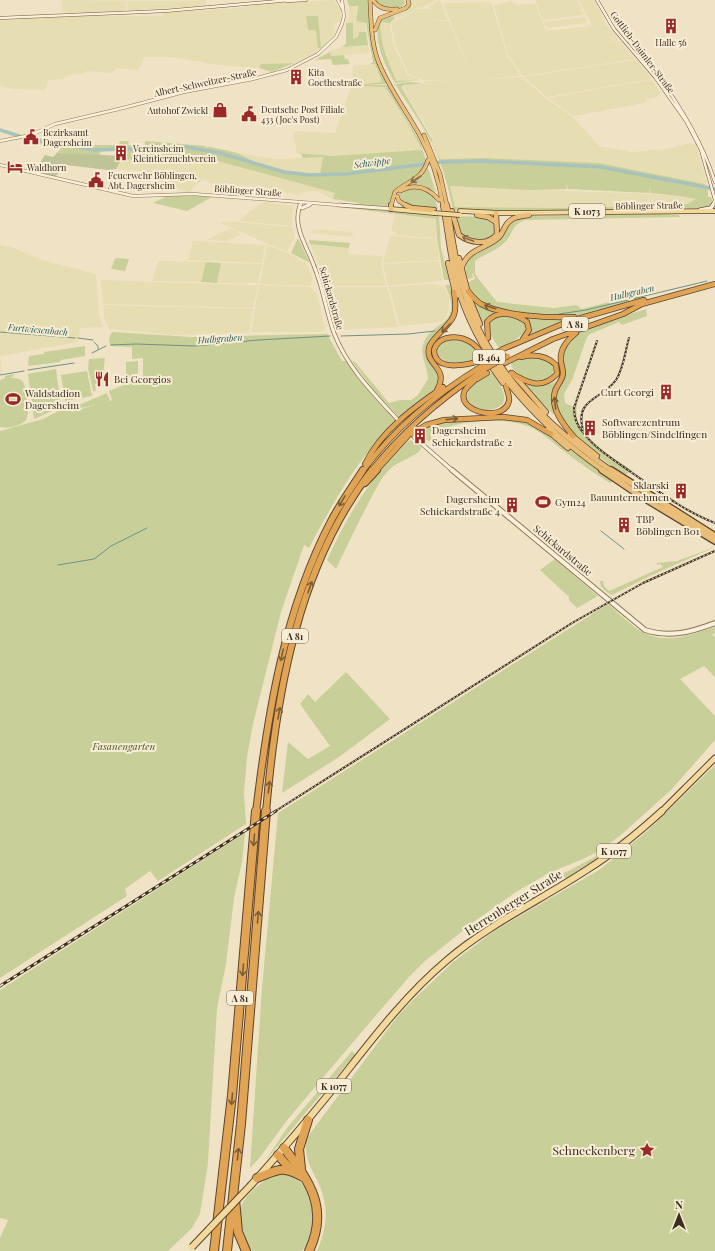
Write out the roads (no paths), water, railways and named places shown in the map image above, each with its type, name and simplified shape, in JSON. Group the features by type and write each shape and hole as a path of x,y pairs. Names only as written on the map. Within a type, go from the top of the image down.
{"highway":[{"path":"372,0 378,7 390,10 403,7 405,0"},
{"path":"372,0 372,35 378,61 390,85 419,134 432,167 419,178 396,190 391,209"},
{"name":"B 464","path":"372,0 375,30 379,50 386,70 423,133 439,200 447,259 454,292 464,319 484,356 506,386 551,434 578,456 715,542"},
{"path":"375,30 380,18 406,8 409,4 408,0"},
{"name":"B 464","path":"432,167 450,202 458,234 466,240 476,242 493,239 497,234 496,222"},
{"name":"B 464","path":"432,167 442,194 457,286 464,309 478,339 499,370 529,406 579,453 604,472"},
{"path":"391,209 397,196 404,189 418,187 431,191 439,200"},
{"path":"397,196 400,202 407,206 434,212"},
{"name":"B 464","path":"447,198 454,250 470,311 483,338 503,369 546,417 583,450 613,472 715,536"},
{"path":"496,214 496,222"},
{"path":"496,214 501,230 500,236"},
{"path":"477,215 491,218 496,222"},
{"path":"462,268 468,255 494,241 500,236 509,221 517,217 529,215"},
{"name":"B 464","path":"454,250 458,253 476,316 488,338 511,373 543,409 610,467 613,472"},
{"name":"A 81","path":"507,358 555,331 646,299 695,286 714,283"},
{"name":"A 81","path":"214,1251 231,1106 263,759 275,688 290,624 310,564 334,514 363,469 393,434 421,408 452,385 483,366 507,358 559,333 649,302 714,283"},
{"path":"468,290 479,302 494,308 557,318 588,316"},
{"path":"435,391 441,382 442,376 440,370 430,358 429,348 433,340 447,327 454,316 456,307 454,292"},
{"path":"519,342 588,316 646,299"},
{"path":"363,469 368,456 379,442 403,418 435,391 483,366 623,314 632,309"},
{"path":"488,338 486,327 488,320 496,316 510,314 520,317 529,325 528,333 507,358"},
{"path":"573,436 557,413 554,403 554,394 562,376 561,355 564,345 572,336 587,327"},
{"path":"483,366 460,366 448,364 436,358 434,349 436,345 443,340 459,338 472,343 484,356 507,358 538,355 553,361 558,370 557,374 552,380 538,384 524,381 511,373"},
{"path":"484,356 483,366 474,381 464,391 463,398 468,407 482,413 498,412 506,407 509,400 506,386"},
{"name":"A 81","path":"227,1251 244,1090 267,806 281,701 294,640 312,581 332,535 359,488 376,463 404,433 483,366"},
{"path":"359,488 373,476 405,439 436,409 474,381"},
{"path":"405,439 422,427 436,422 463,418 515,418 532,423 551,434"},
{"path":"303,1177 298,1159 298,1147 308,1120"},
{"path":"284,1148 316,1200 319,1216 318,1233 309,1251"},
{"path":"278,1155 291,1170 303,1177"},
{"path":"257,1178 275,1170 291,1170"},
{"name":"A 81","path":"234,1193 237,1210 238,1236 246,1251"}],"main road":[{"path":"0,18 38,15 172,10 290,0"},
{"path":"280,1 306,0"},
{"name":"Gottlieb-Daimler-Straße","path":"599,0 617,28 658,77 688,119 704,150 715,182"},
{"name":"Gottlieb-Daimler-Straße","path":"599,0 614,29 655,77 686,121 699,146 715,200"},
{"path":"696,210 711,208 715,200"},
{"name":"Böblinger Straße","path":"391,209 428,213 529,215 715,212"},
{"name":"Böblinger Straße","path":"460,213 477,215 696,210 715,212"},
{"name":"Herrenberger Straße","path":"278,1155 308,1120 388,1019 437,969 469,942 493,925 588,869 622,846 646,825 715,758"},
{"name":"K 1077","path":"190,1249 278,1155"}],"street":[{"path":"338,0 343,10"},
{"path":"342,0 343,10"},
{"name":"Albert-Schweitzer-Straße","path":"0,141 14,139 40,131 55,123 134,106 185,92 260,77 283,70 310,58 327,47 338,35 344,22 343,10"},
{"name":"Böblinger Straße","path":"0,164 129,195 191,194 434,212"},
{"path":"289,201 300,207 315,203"},
{"name":"Schickardstraße","path":"302,202 303,204 300,207 298,224 300,234 316,270 329,320 337,340 348,361 360,378 397,419"},
{"name":"Schickardstraße","path":"414,437 422,446 640,626 651,632 671,635 692,631 715,623"}],"waterway":[{"name":"Schwippe","path":"0,130 19,136"},
{"name":"Schwippe","path":"33,139 95,150 186,147 220,153 284,172 309,175 346,174 442,162 482,161 601,167 715,189"},
{"name":"Hulbgraben","path":"559,314 586,310 707,281"},
{"name":"Hulbgraben","path":"341,336 408,334 435,331"},
{"name":"Furtwiesenbach","path":"0,332 75,338"},
{"name":"Hulbgraben","path":"111,345 136,344 195,346 258,340 330,336"},
{"name":"Furtwiesenbach","path":"78,338 93,340"},
{"name":"Furtwiesenbach","path":"94,342 98,346 98,349"},
{"name":"Furtwiesenbach","path":"92,353 106,346"},
{"name":"Hulbgraben","path":"28,370 74,363"},
{"name":"Hulbgraben","path":"0,375 24,371"},
{"path":"58,565 94,559 111,546 147,528"},
{"path":"601,531 624,549"}],"railway":[{"path":"583,430 581,419 582,412 591,400 604,392 616,380 623,365 629,338"},
{"path":"597,341 574,408 574,414 578,426 598,448 611,458 682,507 715,523"},
{"path":"274,812 572,623 643,583 715,551"},
{"path":"0,986 276,811"}],"place":[{"name":"Halle 56","path":"671,26"},
{"name":"Kita Goethestraße","path":"296,77"},
{"name":"Autohof Zwickl","path":"220,110"},
{"name":"Deutsche Post Filiale 433 (Joe's Post)","path":"249,114"},
{"name":"Bezirksamt Dagersheim","path":"31,137"},
{"name":"Vereinsheim Kleintierzuchtverein","path":"121,153"},
{"name":"Waldhorn","path":"15,167"},
{"name":"Feuerwehr Böblingen, Abt. Dagersheim","path":"96,180"},
{"name":"Bei Georgios","path":"102,379"},
{"name":"Curt Georgi","path":"666,392"},
{"name":"Waldstadion Dagersheim","path":"13,399"},
{"name":"Softwarezentrum Böblingen/Sindelfingen","path":"590,428"},
{"name":"Dagersheim Schickardstraße 2","path":"420,436"},
{"name":"Sklarski Bauunternehmen","path":"681,491"},
{"name":"Gym24","path":"543,502"},
{"name":"Dagersheim Schickardstraße 4","path":"512,505"},
{"name":"TBP Böblingen B01","path":"624,525"},
{"name":"Schneckenberg","path":"647,1150"}],"park label":[{"name":"Fasanengarten","path":"124,746"}]}
